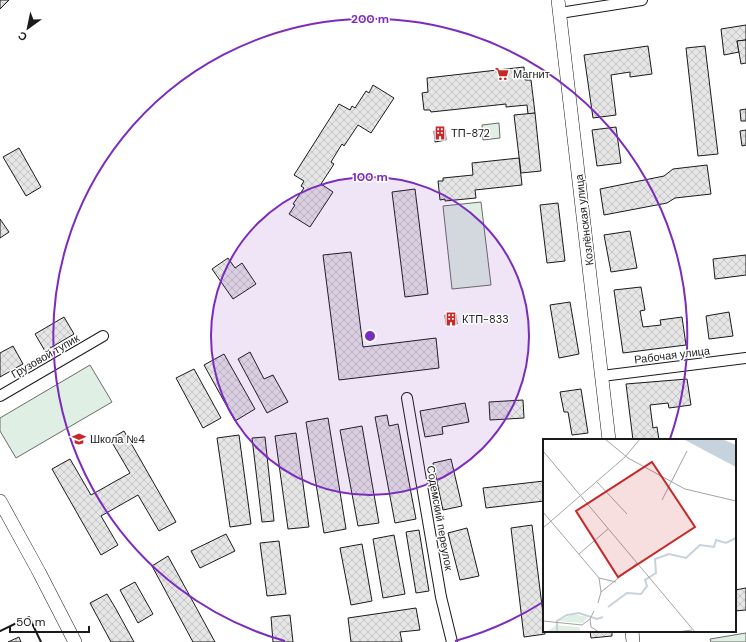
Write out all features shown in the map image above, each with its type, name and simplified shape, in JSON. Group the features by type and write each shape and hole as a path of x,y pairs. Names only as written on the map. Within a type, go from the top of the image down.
{"street":[{"name":"Козлёнская улица","path":"558,0 609,439"},
{"path":"560,13 642,0"},
{"name":"Грузовой тупик","path":"0,396 103,336"},
{"name":"Рабочая улица","path":"602,376 746,358"},
{"name":"Содемский переулок","path":"408,398 441,597 452,642"},
{"path":"0,501 75,642"},
{"path":"632,632 633,642"}],"green space":[{"path":"499,123 500,138 483,140 482,125"},
{"path":"481,202 491,285 452,289 443,206"},
{"path":"90,365 112,402 16,458 0,431 0,418"},
{"path":"746,633 746,642 711,642 710,639"}],"building":[{"path":"0,0 9,0 0,9"},
{"path":"746,25 746,40 737,41 739,52 724,55 721,29"},
{"path":"746,40 746,63 741,64 737,41"},
{"path":"648,46 652,74 630,77 630,72 611,75 616,115 593,118 584,55"},
{"path":"705,46 718,154 698,156 686,48"},
{"path":"524,67 525,80 531,80 535,113 528,114 527,105 506,107 506,104 431,112 430,110 424,110 422,93 428,92 427,78"},
{"path":"373,85 394,98 371,133 358,125 344,146 342,144 331,162 334,164 321,184 333,192 310,227 289,214 295,205 293,204 304,188 301,186 304,181 294,175 339,104 350,110 352,106 355,108 366,91 369,93"},
{"path":"746,109 746,121 741,121 740,110"},
{"path":"535,113 541,171 521,173 514,115"},
{"path":"616,127 621,163 597,166 592,130"},
{"name":"ТП-872","path":"445,129 446,140 435,142 434,131"},
{"path":"746,130 746,145 742,146 740,131"},
{"path":"19,148 41,187 26,196 3,157"},
{"path":"519,158 522,185 475,190 476,198 445,201 445,199 440,200 438,181 443,181 443,178 473,175 472,163"},
{"path":"707,165 711,194 675,198 667,203 604,215 600,189 664,176 673,169"},
{"path":"415,189 428,294 405,297 392,192"},
{"path":"558,203 565,261 547,263 540,205"},
{"path":"0,219 9,232 0,238"},
{"path":"630,231 637,268 611,272 604,235"},
{"path":"351,252 363,347 436,338 439,368 339,380 323,255"},
{"path":"746,255 746,275 715,279 713,259"},
{"path":"228,258 235,268 242,263 256,284 233,299 212,269"},
{"path":"641,287 645,310 640,311 643,327 661,325 660,320 682,317 686,345 623,353 614,290"},
{"path":"570,302 579,354 559,358 550,305"},
{"path":"729,312 733,336 709,339 706,316"},
{"name":"КТП-833","path":"456,314 457,324 446,325 445,315"},
{"path":"64,317 74,334 45,351 35,334"},
{"path":"13,346 23,364 0,377 0,353"},
{"path":"250,352 264,379 273,375 288,402 267,413 238,359"},
{"path":"224,354 255,409 235,421 204,365"},
{"path":"194,369 221,418 203,428 176,378"},
{"path":"687,379 691,405 669,408 668,403 650,405 653,428 657,427 659,439 633,439 626,384"},
{"path":"581,389 588,433 572,435 568,412 564,412 560,392"},
{"path":"523,400 524,418 490,420 489,402"},
{"path":"465,403 469,422 442,427 443,434 425,437 420,411"},
{"path":"387,415 389,426 398,424 416,519 395,523 375,417"},
{"path":"328,418 346,529 324,533 306,422"},
{"path":"362,426 379,523 358,526 340,430"},
{"path":"124,431 176,522 159,531 138,495 101,516 118,545 101,555 52,469 70,459 91,495 130,473 110,439"},
{"path":"296,433 309,527 288,529 275,436"},
{"path":"239,435 251,524 230,527 217,438"},
{"path":"265,437 274,521 262,522 252,438"},
{"path":"451,459 462,506 443,510 433,463"},
{"path":"543,481 543,501 486,508 483,488"},
{"path":"532,525 543,614 543,632 545,632 545,634 524,637 511,528"},
{"path":"467,528 479,576 460,580 448,533"},
{"path":"419,530 429,591 416,593 406,532"},
{"path":"226,534 235,551 200,568 191,551"},
{"path":"394,535 405,594 383,598 373,539"},
{"path":"279,541 286,594 267,596 260,543"},
{"path":"362,544 372,601 351,605 340,548"},
{"path":"168,556 215,642 193,642 152,566"},
{"path":"135,582 153,614 138,623 120,590"},
{"path":"746,588 746,610 736,611 736,590"},
{"path":"107,594 134,642 111,642 90,603"},
{"path":"416,608 420,630 400,632 402,642 351,642 348,618"},
{"path":"290,615 293,642 273,642 271,617"},
{"path":"590,632 612,632 612,636 591,638"},
{"path":"19,637 21,642 8,642"}],"wall":[{"path":"0,631 29,617 41,642"}],"place":[{"name":"Магнит","path":"502,74"},
{"name":"ТП-872","path":"440,133"},
{"name":"КТП-833","path":"451,319"},
{"name":"Школа №4","path":"79,439"}]}
